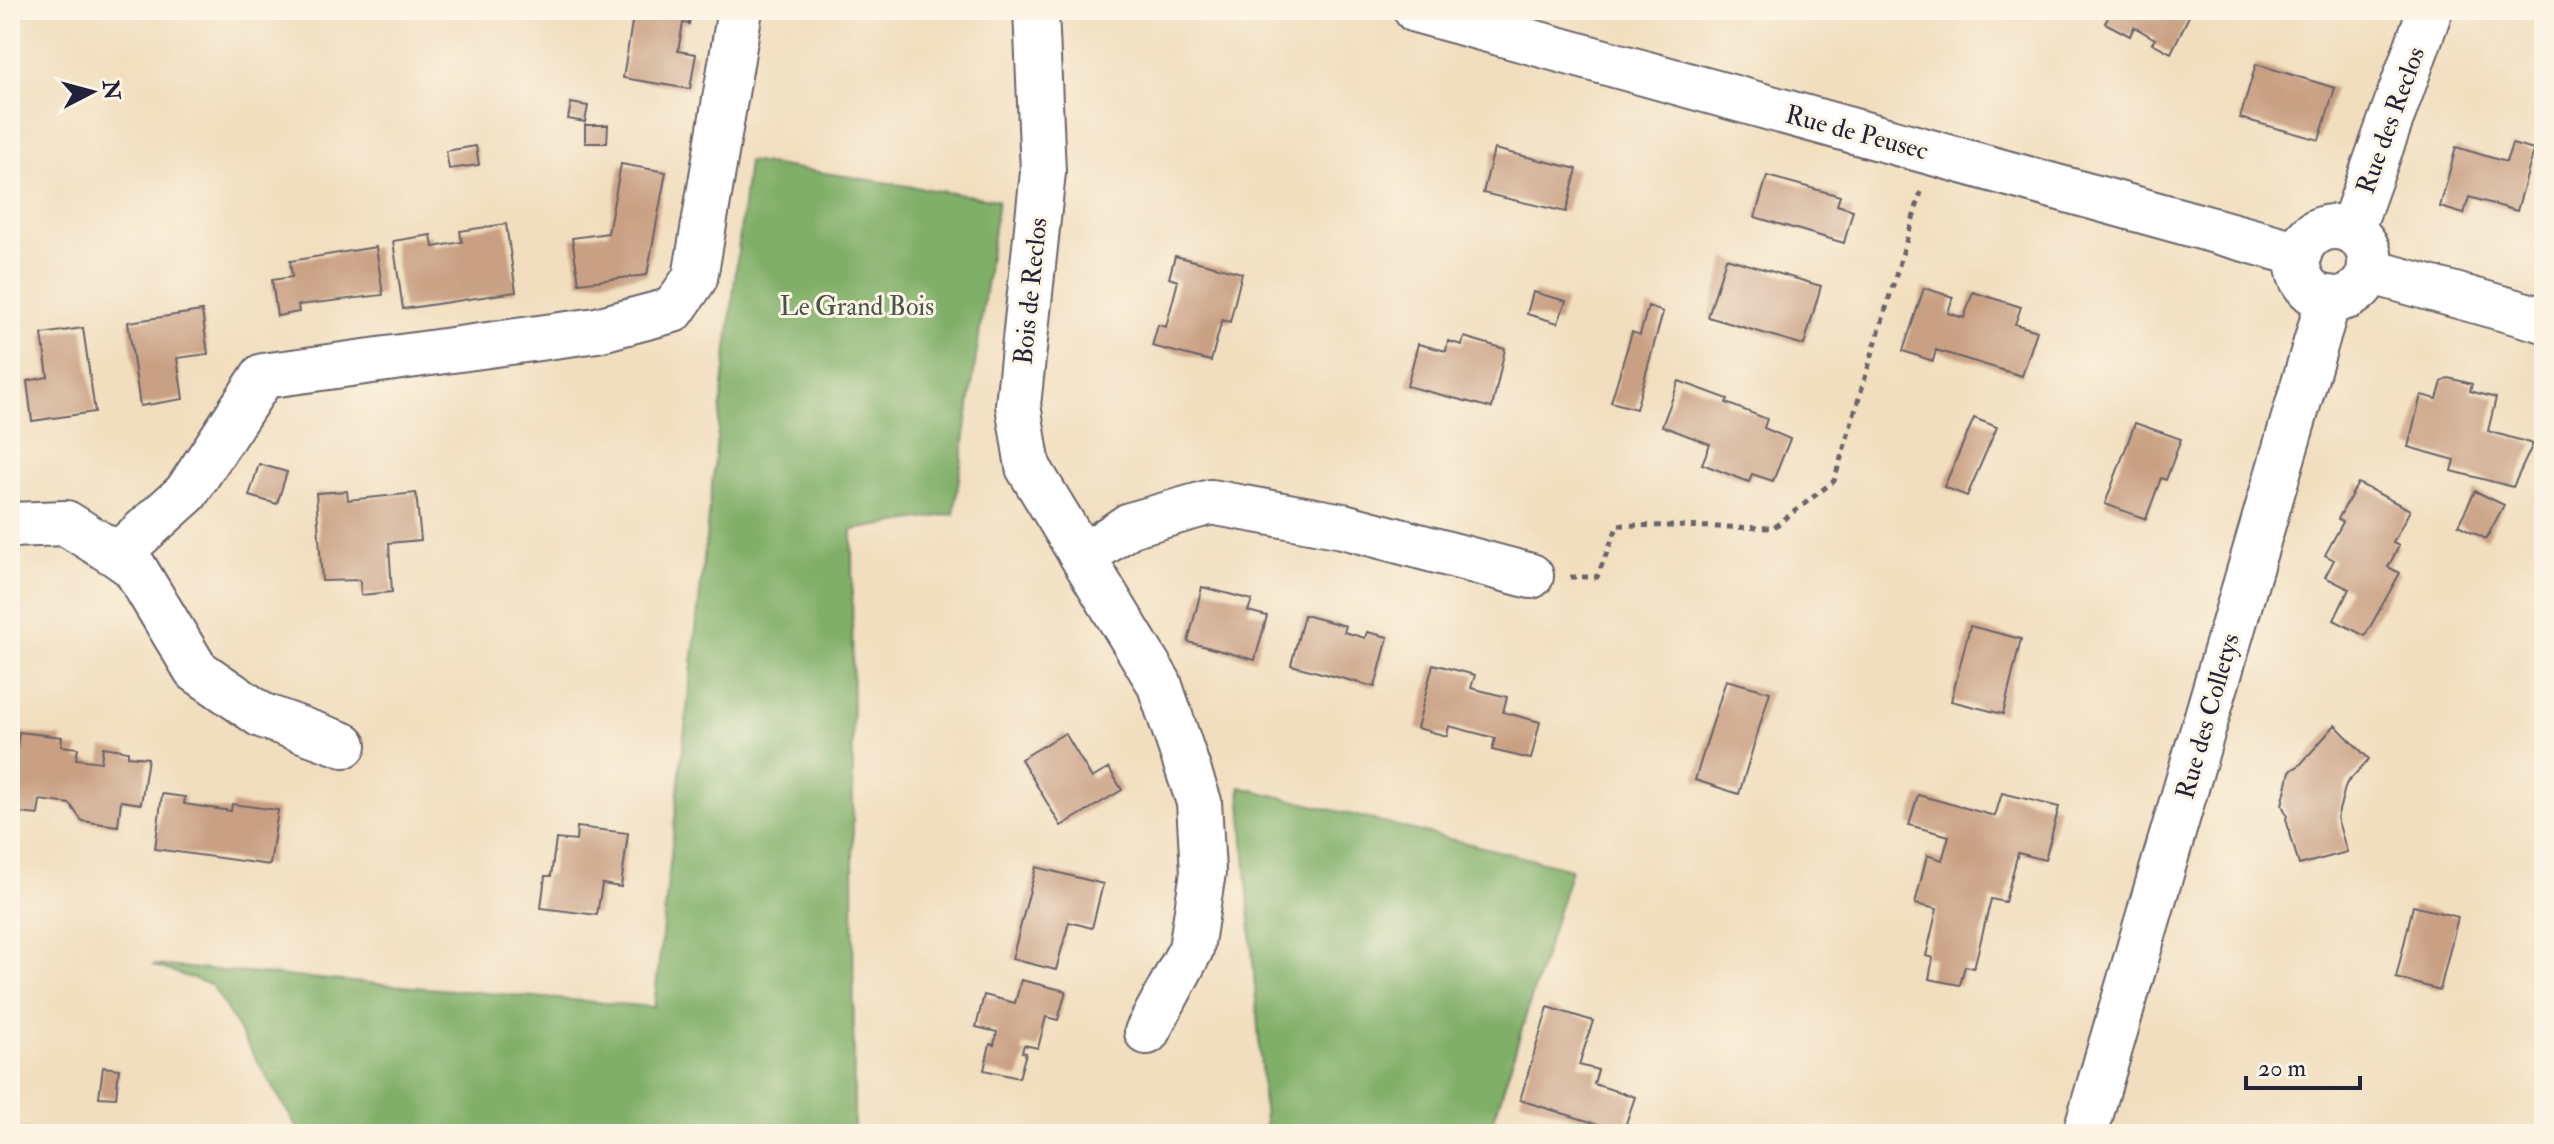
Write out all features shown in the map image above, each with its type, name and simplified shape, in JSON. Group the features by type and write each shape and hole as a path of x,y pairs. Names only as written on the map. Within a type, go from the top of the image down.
{"street":[{"path":"117,555 186,493 263,376 597,330 673,310 695,278 740,10"},
{"name":"Bois de Reclos","path":"1036,10 1043,172 1018,405 1028,467 1159,683 1199,802 1203,872 1191,949 1147,1032"},
{"name":"Rue de Peusec","path":"1416,10 2299,254"},
{"name":"Rue des Reclos","path":"2351,231 2430,10"},
{"path":"2330,227 2351,231 2361,238 2367,248 2369,271 2358,290 2349,295 2329,298 2317,295 2301,277 2299,254 2303,244 2320,230 2330,227"},
{"path":"2369,271 2544,320"},
{"name":"Rue des Colletys","path":"2085,1134 2329,298"},
{"path":"1084,556 1130,525 1211,502 1343,526 1531,576"},
{"path":"10,525 66,523 117,555 134,567 196,670 261,715 344,745"}],"path":[{"path":"1531,576 1597,577 1618,525 1773,528 1834,481 1932,152"}],"green space":[{"name":"Le Grand Bois","path":"748,161 998,200 954,514 852,530 854,1134 301,1134 212,985 152,965 654,1007"},
{"path":"1240,787 1571,869 1491,1129 1505,1134 1266,1134"}],"building":[{"path":"634,10 691,10 689,24 683,23 678,51 696,54 690,89 623,78"},
{"path":"2112,10 2192,10 2171,53 2152,43 2155,39 2134,27 2130,36 2105,23"},
{"path":"2256,64 2335,88 2319,140 2240,118"},
{"path":"571,103 588,106 585,122 568,119"},
{"path":"585,125 608,125 607,143 585,143"},
{"path":"2512,144 2534,150 2517,211 2469,197 2464,214 2440,207 2456,147 2506,162"},
{"path":"476,146 479,165 449,169 446,151"},
{"path":"1494,149 1577,169 1566,212 1483,193"},
{"path":"621,164 666,172 647,275 579,283 572,238 608,233"},
{"path":"1767,176 1840,196 1837,205 1853,210 1844,243 1755,217"},
{"path":"506,224 516,292 403,309 393,241 431,235 433,247 462,242 460,231"},
{"path":"376,247 383,295 298,305 299,312 277,316 272,280 292,277 290,261"},
{"path":"1175,256 1242,273 1230,322 1222,320 1211,361 1152,346 1158,325 1166,327 1178,281 1169,278"},
{"path":"1726,258 1821,286 1804,345 1708,317"},
{"path":"1924,288 1953,297 1948,313 1964,318 1973,292 2021,307 2015,324 2037,331 2022,376 1936,350 1933,361 1903,351"},
{"path":"1533,292 1566,301 1558,323 1527,314"},
{"path":"1648,306 1663,312 1636,409 1611,402 1632,332 1640,335"},
{"path":"202,311 208,354 177,358 183,399 140,406 128,322"},
{"path":"83,328 95,412 32,421 27,381 48,377 42,334"},
{"path":"1464,337 1505,349 1492,408 1407,386 1418,344 1446,351 1448,341 1462,345"},
{"path":"2449,378 2472,384 2470,391 2496,398 2488,431 2533,444 2513,487 2452,471 2455,460 2408,447 2421,395 2437,399 2442,382"},
{"path":"1679,381 1728,399 1726,403 1767,419 1764,428 1790,439 1773,481 1752,474 1749,482 1702,464 1710,444 1662,426"},
{"path":"10,394 16,424 10,425"},
{"path":"1974,418 1997,427 1967,496 1944,487"},
{"path":"2135,423 2181,439 2166,480 2161,478 2146,519 2105,504"},
{"path":"259,464 287,472 277,504 249,496"},
{"path":"2358,483 2410,510 2393,543 2399,546 2388,567 2400,573 2365,636 2334,620 2349,589 2325,577 2334,560 2325,555 2343,522 2338,519"},
{"path":"347,491 348,500 416,493 421,540 389,543 392,592 361,595 360,580 322,581 316,493"},
{"path":"2475,491 2504,505 2486,539 2458,525"},
{"path":"1202,587 1252,600 1248,611 1267,616 1255,660 1188,642"},
{"path":"1304,615 1346,626 1344,632 1365,638 1367,632 1388,637 1375,687 1291,665"},
{"path":"1970,626 2021,639 2003,714 1951,701"},
{"path":"1433,664 1475,675 1471,688 1507,697 1503,712 1540,722 1531,759 1492,750 1495,738 1449,726 1447,736 1417,728"},
{"path":"1726,680 1770,692 1739,794 1695,780"},
{"path":"2335,725 2369,759 2346,784 2337,818 2347,852 2299,865 2282,805 2290,771 2300,765"},
{"path":"19,732 62,737 61,746 78,748 76,759 101,762 103,747 128,751 128,756 148,758 141,804 121,801 118,826 82,821 70,804 40,800 38,815 10,812"},
{"path":"1065,733 1092,778 1109,768 1122,790 1061,826 1021,759"},
{"path":"2002,793 2059,807 2045,860 2018,853 2005,902 1991,899 1974,968 1965,966 1960,985 1929,979 1933,958 1926,956 1937,909 1915,904 1927,855 1942,860 1949,836 1909,825 1918,795 1995,816"},
{"path":"162,794 185,797 184,804 231,811 232,804 278,810 270,865 155,849"},
{"path":"577,827 628,833 621,887 602,884 597,915 541,908 545,876 551,876 556,839 576,841"},
{"path":"1036,867 1103,884 1092,928 1069,922 1056,970 1012,959"},
{"path":"2413,906 2458,917 2440,990 2396,978"},
{"path":"1021,980 1066,991 1058,1020 1046,1017 1038,1048 1024,1045 1022,1052 1026,1053 1019,1078 984,1070 990,1044 994,1045 997,1032 976,1027 984,995 1015,1003"},
{"path":"1548,1007 1593,1021 1579,1065 1598,1070 1594,1084 1635,1097 1623,1132 1520,1100"},
{"path":"103,1067 119,1069 116,1098 99,1097"},
{"path":"10,1128 55,1131 54,1134 10,1134"}]}
